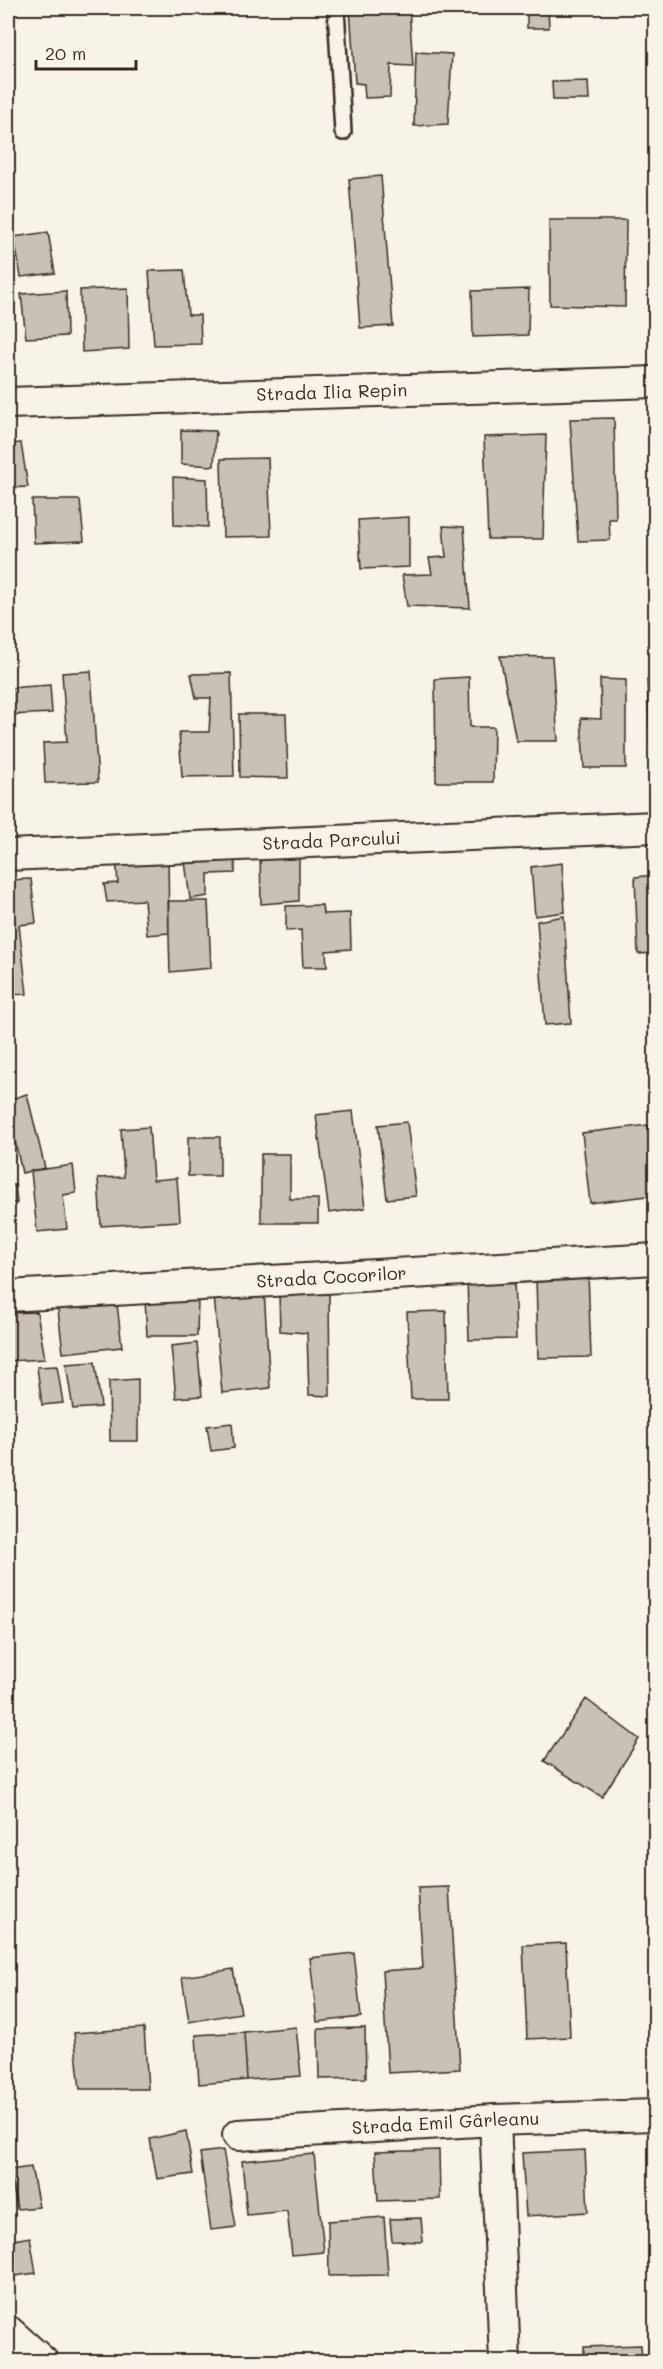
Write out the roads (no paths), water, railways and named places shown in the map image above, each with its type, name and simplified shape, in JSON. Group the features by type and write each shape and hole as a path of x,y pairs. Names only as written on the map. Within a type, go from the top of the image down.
{"street":[{"name":"Strada Ilia Repin","path":"8,403 656,382"},
{"name":"Strada Parcului","path":"8,855 656,827"},
{"name":"Strada Cocorilor","path":"8,1296 656,1259"},
{"name":"Strada Emil Gârleanu","path":"238,2136 495,2120 656,2115"},
{"path":"495,2120 505,2361"},
{"path":"8,2331 43,2361"}],"lane":[{"path":"336,8 344,132"}]}
